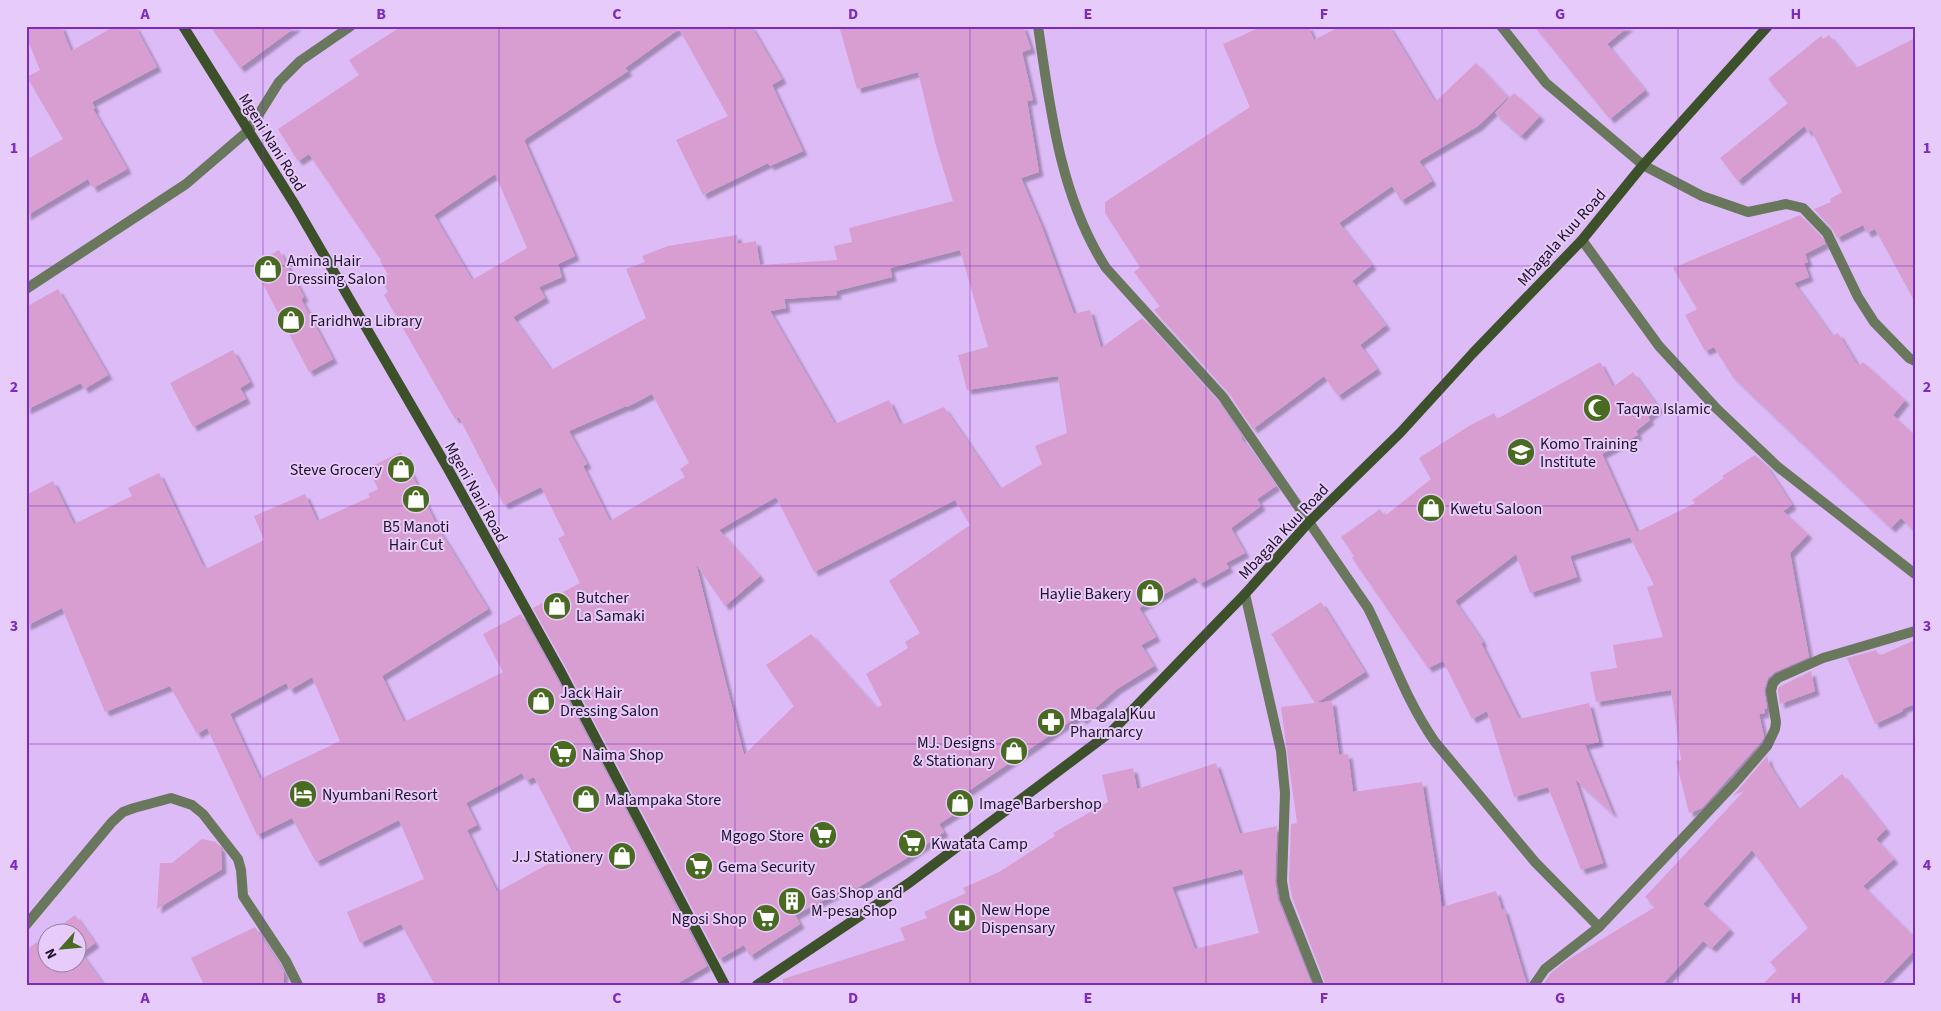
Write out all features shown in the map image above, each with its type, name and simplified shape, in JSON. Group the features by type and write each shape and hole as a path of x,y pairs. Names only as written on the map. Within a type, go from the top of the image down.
{"street":[{"name":"Mgeni Nani Road","path":"183,26 249,130 446,467 562,674 724,985"},
{"path":"26,289 186,184 249,130 279,82 300,61 351,26"},
{"path":"1038,26 1053,125 1074,201 1091,244 1106,268 1223,397 1368,608 1381,634 1393,668 1421,721 1435,742 1535,862 1599,927"},
{"path":"1501,26 1546,83 1643,165 1702,196 1748,212 1786,204 1804,208 1827,233 1858,296 1874,322 1909,358 1915,361"},
{"name":"Mbagala Kuu Road","path":"757,985 909,883 1112,731 1245,594 1309,522 1400,433 1473,353 1582,240 1643,165 1768,26"},
{"path":"1582,240 1659,346 1716,408 1778,466 1915,574"},
{"path":"1245,594 1281,751 1285,793 1282,881 1284,899 1319,985"},
{"path":"1534,985 1545,969 1599,927 1735,783 1767,746 1775,729 1776,722 1771,691 1773,683 1778,678 1823,658 1915,631"},
{"path":"26,925 112,822 123,812 161,800 171,798 181,800 192,805 203,814 232,851 241,870 243,896 286,961 298,985"}],"building":[{"path":"26,26 61,26 71,51 115,26 135,26 157,67 92,102 95,108 93,109 127,169 93,188 88,179 26,216 26,160 63,139 27,77 40,70 26,36"},
{"path":"210,26 297,26 240,68"},
{"path":"402,26 751,26 782,79 772,85 803,151 770,166 768,163 703,195 676,140 728,116 679,29 625,68 628,71 524,140 575,256 558,264 562,277 539,287 545,298 513,317 551,370 646,318 626,269 645,262 642,256 668,246 737,235 738,244 756,241 760,265 837,260 834,246 852,242 849,228 953,201 936,146 918,72 857,89 839,26 1023,26 1031,49 1022,52 1033,100 1027,101 1039,172 1021,178 1042,227 1074,314 1090,310 1101,348 1142,318 1218,401 1241,438 1276,486 1257,499 1261,506 1231,528 1245,553 1226,563 1229,568 1200,584 1195,577 1139,608 1156,637 1141,645 1154,666 1117,689 1082,720 1078,716 961,796 967,806 939,824 944,832 902,861 847,894 845,889 795,915 800,924 750,956 744,945 719,959 533,608 580,583 558,538 565,535 541,487 504,505 459,417 455,419 384,295 388,292 381,279 388,274 381,260 309,154 298,161 278,129 359,75 349,60","holes":["495,174 527,248 472,280 434,215","960,250 988,347 958,355 967,390 1058,376 1067,433 1035,446 1042,464 1000,489 944,407 900,424 889,400 835,424 770,311 786,308 784,299 837,295 836,291 892,277 890,268","652,394 689,463 680,469 685,477 610,521 583,466 587,464 569,431 627,407","776,497 814,572 955,500 970,525 889,581 920,633 905,642 908,648 866,674 882,705 877,708 811,634 766,665 794,706 744,755 696,564 725,606 760,576 719,530"]},
{"path":"1263,26 1308,26 1314,40 1341,26 1389,26 1435,102 1476,63 1508,97 1478,126 1419,161 1432,181 1401,201 1392,186 1339,223 1372,265 1352,281 1386,325 1360,345 1377,369 1338,396 1324,376 1253,429 1228,392 1154,310 1160,306 1134,272 1140,267 1105,213 1105,202 1250,107 1223,44"},
{"path":"1534,26 1629,26 1607,44 1645,90 1610,119"},
{"path":"1829,35 1856,68 1915,38 1915,302 1875,229 1867,233 1863,225 1837,238 1832,228 1814,209 1831,202 1830,199 1842,192 1811,130 1808,132 1804,126 1738,181 1720,158 1788,103 1768,79 1821,36 1823,39"},
{"path":"1514,93 1540,116 1521,136 1495,113"},
{"path":"1800,215 1821,237 1825,244 1805,254 1808,262 1804,263 1809,277 1794,283 1832,336 1838,333 1858,366 1863,362 1905,400 1893,415 1915,436 1915,531 1901,518 1891,528 1732,376 1714,347 1705,351 1685,315 1697,309 1673,268"},
{"path":"279,250 304,297 301,299 333,359 309,372 253,265"},
{"path":"58,289 108,375 84,389 81,383 26,410 26,307"},
{"path":"233,350 250,382 240,388 246,399 193,427 170,383"},
{"path":"1600,362 1613,387 1633,372 1659,408 1648,417 1650,420 1636,431 1638,435 1602,454 1637,532 1695,503 1692,500 1724,478 1722,476 1755,455 1766,465 1792,505 1783,511 1808,534 1790,553 1809,657 1775,672 1768,678 1764,690 1767,708 1764,709 1765,713 1759,714 1764,737 1702,808 1689,813 1676,761 1681,760 1671,690 1596,702 1590,672 1617,668 1613,645 1663,637 1647,587 1654,585 1630,537 1570,556 1577,577 1530,593 1516,554 1455,601 1483,642 1481,643 1519,719 1589,703 1599,742 1585,745 1613,814 1575,779 1603,863 1581,870 1548,787 1514,797 1487,711 1472,719 1443,661 1428,668 1352,558 1354,556 1341,537 1380,509 1385,516 1431,479 1419,458 1469,426 1494,413 1497,419"},
{"path":"401,452 439,530 488,609 382,676 404,722 503,672 483,634 521,614 556,677 707,966 675,985 435,985 401,924 360,943 347,912 424,879 399,820 316,862 292,818 257,835 207,728 197,734 170,686 105,712 62,608 26,626 26,495 53,481 74,524 132,496 128,488 159,473 206,569 264,540 254,516 305,494 317,521 370,497 368,494 378,489 368,468","holes":["312,677 340,741 260,779 230,714 286,683 290,690","522,773 526,781 534,777 572,851 497,892 467,830 477,825 466,803"]},
{"path":"1321,602 1365,672 1316,703 1332,701 1339,755 1348,754 1353,792 1422,782 1442,907 1496,891 1502,910 1504,909 1527,985 1326,985 1292,897 1289,881 1291,824 1297,823 1281,707 1315,703 1271,634"},
{"path":"1915,640 1915,704 1875,724 1847,658 1876,650 1879,656"},
{"path":"1811,671 1815,691 1780,704 1779,687"},
{"path":"1767,756 1769,764 1798,810 1842,774 1886,829 1876,839 1894,859 1863,886 1915,938 1915,950 1881,985 1762,985 1777,970 1770,962 1808,928 1752,850 1703,904 1730,929 1712,948 1703,941 1662,985 1543,985 1550,974 1566,961 1655,907 1645,897 1744,791 1733,796"},
{"path":"1216,763 1240,834 1277,826 1275,881 1278,900 1312,985 783,985 783,979 905,940 900,928 927,918 924,912 966,893 963,888 999,872 1055,836 1053,833 1108,802 1102,775 1133,768 1137,789","holes":["1242,869 1259,933 1195,949 1172,887"]},
{"path":"202,839 216,842 221,849 222,869 157,909 160,863 172,863"},
{"path":"75,915 81,924 63,924"},
{"path":"255,927 284,972 283,985 204,985 191,958"},
{"path":"88,933 95,943 88,948"},
{"path":"38,941 38,974 88,974 88,963 104,985 26,985 26,950"}],"place":[{"name":"Amina Hair Dressing Salon","path":"268,269"},
{"name":"Faridhwa Library","path":"291,320"},
{"name":"Taqwa Islamic","path":"1597,408"},
{"name":"Komo Training Institute","path":"1521,452"},
{"name":"Steve Grocery","path":"401,469"},
{"name":"B5 Manoti Hair Cut","path":"416,499"},
{"name":"Kwetu Saloon","path":"1431,508"},
{"name":"Haylie Bakery","path":"1150,593"},
{"name":"Butcher La Samaki","path":"557,606"},
{"name":"Jack Hair Dressing Salon","path":"541,701"},
{"name":"Mbagala Kuu Pharmarcy","path":"1051,722"},
{"name":"MJ. Designs & Stationary","path":"1014,751"},
{"name":"Naima Shop","path":"563,754"},
{"name":"Nyumbani Resort","path":"303,794"},
{"name":"Malampaka Store","path":"586,799"},
{"name":"Image Barbershop","path":"960,803"},
{"name":"Mgogo Store","path":"823,835"},
{"name":"Kwatata Camp","path":"912,843"},
{"name":"J.J Stationery","path":"622,856"},
{"name":"Gema Security","path":"699,866"},
{"name":"Gas Shop and M-pesa Shop","path":"792,901"},
{"name":"Ngosi Shop","path":"766,918"},
{"name":"New Hope Dispensary","path":"962,918"}]}
